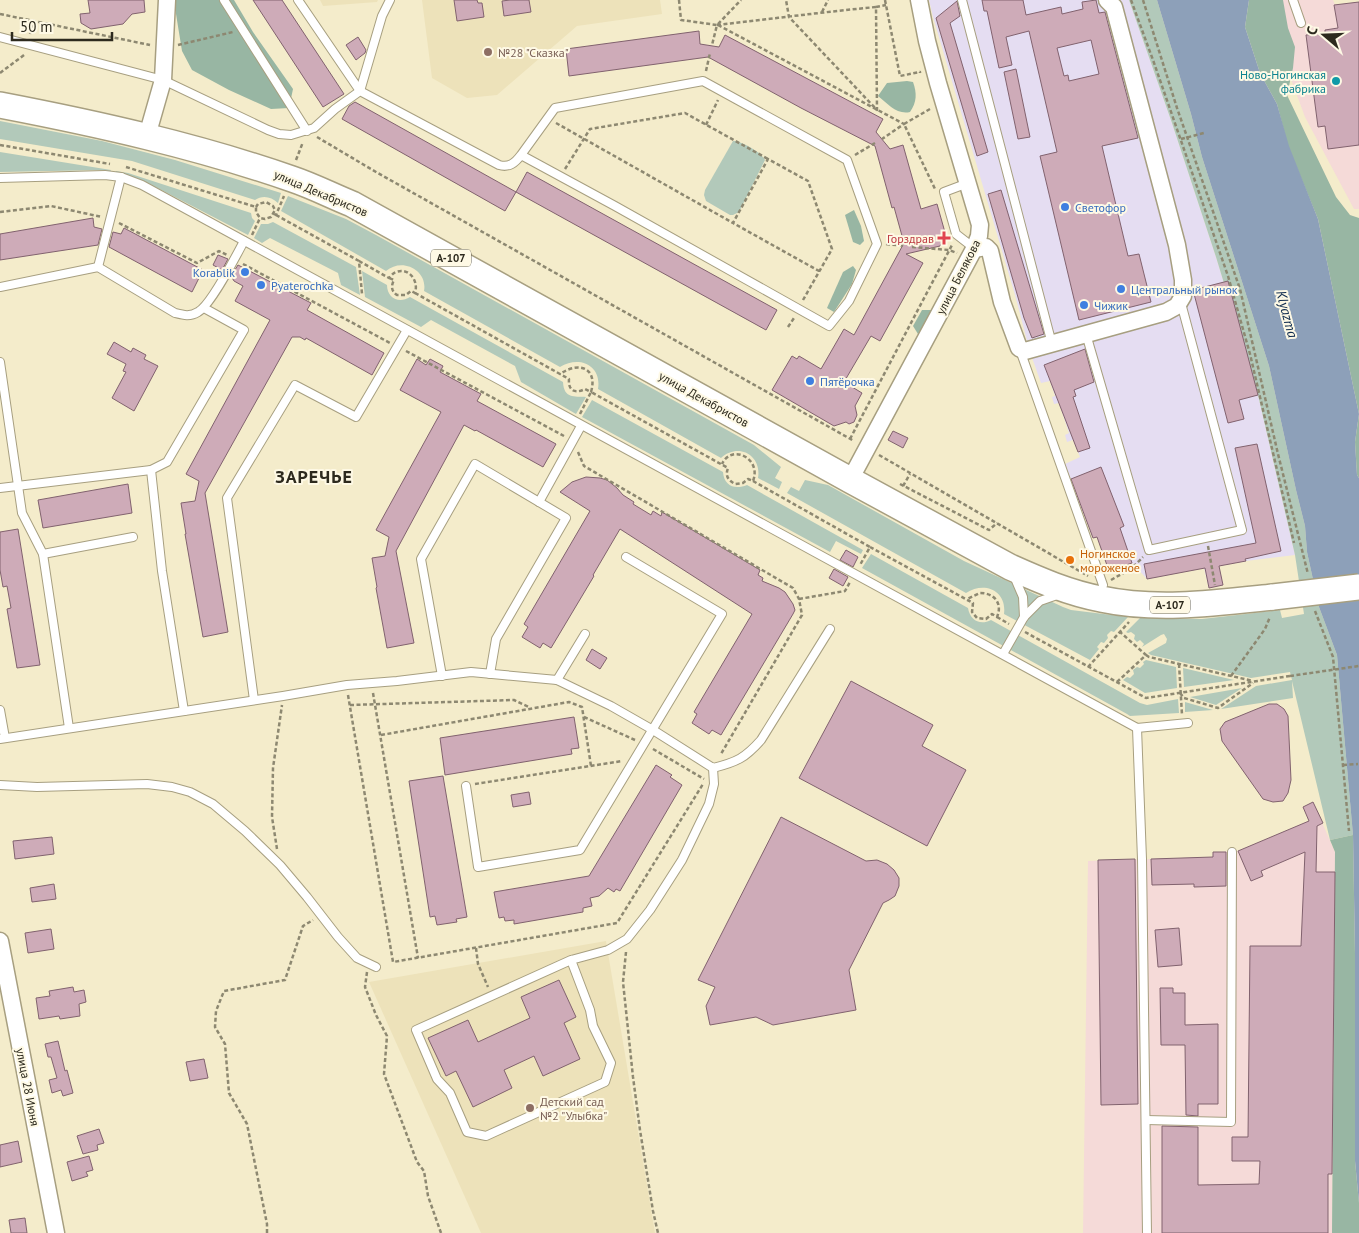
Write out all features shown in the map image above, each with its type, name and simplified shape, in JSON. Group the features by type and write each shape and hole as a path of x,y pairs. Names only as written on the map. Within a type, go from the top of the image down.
{"main road":[{"name":"улица Декабристов","path":"0,104 147,136 239,161 292,179 352,204 1010,567 1068,591 1107,601 1147,605 1226,602 1273,604"},
{"name":"А-107","path":"1273,604 1359,587"}],"street":[{"path":"147,136 163,80 167,0"},
{"path":"920,6 934,0"},
{"path":"974,249 986,247 990,251 1002,302 1019,348 1025,351 1166,312 1177,306 1183,296 1183,280 1177,245 1114,7 1107,0"},
{"name":"улица Белякова","path":"850,480 974,249 979,236 980,225 938,84 920,6"},
{"name":"улица 28 Июня","path":"0,941 56,1233"}],"lane":[{"path":"224,0 307,131"},
{"path":"298,0 360,91 504,167 517,161 520,156 542,125 555,108 703,81 847,160 877,244 848,301 828,326 615,206 520,156"},
{"path":"0,37 163,80 268,130 290,135 314,128 335,109 360,91 382,16 390,0"},
{"path":"962,0 1052,344"},
{"path":"1293,0 1301,23"},
{"path":"0,178 105,175 121,177 142,185 1137,728 1188,723"},
{"path":"98,267 121,177"},
{"path":"968,183 944,192 956,234 974,249"},
{"path":"0,287 98,267 175,313 186,316 204,308 244,241"},
{"path":"1086,334 1149,550 1242,530 1180,301"},
{"path":"0,488 151,470 167,462 244,330 204,308"},
{"path":"254,700 227,498 295,385 356,417 407,330"},
{"path":"1019,348 1103,585"},
{"path":"0,362 22,513 42,554 69,728"},
{"path":"539,502 582,426"},
{"path":"442,676 421,559 475,464 566,518 496,639 490,674"},
{"path":"151,470 162,571 184,710"},
{"path":"42,554 133,537"},
{"path":"466,786 478,867 580,850 722,614 626,557"},
{"path":"1010,567 1023,597 1024,617"},
{"path":"1002,654 1024,617 1040,601 1068,591"},
{"path":"713,768 740,759 750,752 761,740 830,629"},
{"path":"557,680 585,634"},
{"path":"0,710 3,739 346,685 471,672 557,680 611,706 713,768"},
{"path":"1137,728 1142,859 1147,1233"},
{"path":"571,960 590,1010 593,1026 611,1063 605,1082 486,1136 467,1132 450,1093 437,1079 416,1030 571,960 608,950 627,939 650,910 682,860 709,804 714,784 713,768"},
{"path":"0,785 38,787 147,784 172,787 190,792 214,804 245,830 280,865 357,958 376,967"},
{"path":"1146,1120 1232,1122 1232,852"}],"path":[{"path":"679,0 681,20 717,25 886,5"},
{"path":"712,46 717,25 741,0"},
{"path":"786,0 790,16 877,110"},
{"path":"821,12 828,0"},
{"path":"885,0 900,76 920,72 922,81"},
{"path":"1131,0 1228,276 1250,354 1294,543"},
{"path":"1143,0 1187,137 1240,290 1309,578"},
{"path":"876,7 877,110"},
{"path":"717,25 904,124 937,193"},
{"path":"165,48 242,29"},
{"path":"703,81 710,53"},
{"path":"706,125 722,92"},
{"path":"882,139 930,108 932,117"},
{"path":"560,177 590,129 685,113 808,180 832,249 788,327"},
{"path":"542,125 554,122 819,271"},
{"path":"307,131 376,172 867,448 1103,585 1132,568 1149,550"},
{"path":"1181,139 1204,133"},
{"path":"847,160 875,143"},
{"path":"0,146 115,165"},
{"path":"733,223 768,159"},
{"path":"123,166 256,207"},
{"path":"256,207 256,212 260,218 271,217 275,214 284,194"},
{"path":"256,207 261,203 269,203 273,206 275,214"},
{"path":"0,212 51,206 110,219 196,263 219,251 573,441 584,466 792,588 799,599 802,615 721,755"},
{"path":"275,214 394,280 392,290 397,295 406,295 411,291 415,293 569,378 568,385 575,392 585,389 722,464 728,468 728,480 735,484 742,483 748,479 753,481 967,599 973,603 972,612 977,618 986,619 992,614 1146,698 1359,666"},
{"path":"251,236 260,218"},
{"path":"1210,223 1217,220"},
{"path":"877,244 905,246"},
{"path":"850,439 952,244"},
{"path":"912,247 949,250"},
{"path":"359,261 362,296"},
{"path":"389,278 396,272 411,275 417,284 415,293"},
{"path":"560,374 567,369 582,367 591,375 593,383 591,392 579,416"},
{"path":"722,464 727,457 735,454 742,455 752,463 755,470 753,481"},
{"path":"903,486 910,473"},
{"path":"900,484 989,530 997,523"},
{"path":"1206,538 1215,585"},
{"path":"856,560 860,564 870,547"},
{"path":"799,599 845,590 855,574"},
{"path":"967,599 980,593 990,595 996,599 998,604 999,612 997,617"},
{"path":"1231,676 1265,628 1273,604"},
{"path":"1314,604 1315,612 1333,657 1349,831"},
{"path":"1088,667 1132,619"},
{"path":"1120,632 1148,657 1256,682"},
{"path":"1117,683 1146,655"},
{"path":"1179,664 1182,713"},
{"path":"1180,693 1184,698 1218,708 1256,682"},
{"path":"372,683 418,958"},
{"path":"280,865 272,817 273,768 283,696"},
{"path":"350,705 514,700 531,708"},
{"path":"380,735 569,702 582,707 591,766"},
{"path":"584,717 644,744"},
{"path":"466,786 635,759"},
{"path":"1343,766 1358,764"},
{"path":"267,1233 268,1224 247,1124 229,1092 225,1044 215,1027 216,1011 224,991 285,980 303,926 321,915"},
{"path":"627,939 623,982 633,1077 658,1233"},
{"path":"476,948 478,964 491,995"},
{"path":"368,963 365,987 387,1036 384,1074 417,1162 424,1171 428,1196 441,1233"}],"shaded area":[{"path":"320,0 378,0 377,2 323,6"},
{"name":"№28 \"Сказка\"","path":"422,0 660,0 662,14 577,26 497,95 467,98 432,78"},
{"name":"Центральный рынок","path":"929,0 1129,0 1216,257 1258,395 1295,555 1219,566 1223,585 1209,588 1204,568 1147,579 1132,563 1109,571 1097,537 1093,538 1065,464 1080,457 1073,440 1067,442 1065,435 1069,433 1059,403 1054,404 1052,397 1055,396 1050,381 1041,383 1030,352"},
{"path":"1278,0 1333,0 1335,5 1359,2 1359,209 1354,209 1305,117 1271,25"},
{"path":"1313,802 1335,852 1332,1233 1083,1233 1088,861 1212,857 1213,852 1238,851 1309,821 1303,808"},
{"name":"Детский сад №2 \"Улыбка\"","path":"606,941 655,1233 481,1233 369,982"}],"green space":[{"path":"176,0 234,0 253,32 293,89 289,108 271,109 229,90 192,70 182,51 176,14"},
{"path":"1129,0 1157,0 1202,157 1269,366 1305,526 1307,552 1319,607 1337,655 1353,835 1330,840 1292,681 1293,698 1221,709 1256,686 1292,680 1290,672 1251,678 1151,655 1148,653 1166,643 1167,639 1164,634 1142,647 1144,644 1140,640 1137,642 1134,639 1135,635 1131,632 1126,632 1140,618 1202,619 1280,610 1282,618 1304,614 1295,555 1258,395 1216,257"},
{"path":"1249,0 1283,0 1288,28 1295,47 1287,95 1336,197 1350,215 1359,218 1359,414 1318,219 1288,146 1277,104 1260,73 1245,27"},
{"path":"913,82 916,94 914,105 910,112 905,113 897,110 878,96 887,83"},
{"path":"0,121 102,141 175,160 281,193 278,203 266,197 255,200 132,161 0,139"},
{"path":"733,141 750,148 765,160 739,212 730,215 706,201 704,195"},
{"path":"0,152 111,170 110,172 104,170 0,172"},
{"path":"116,171 128,173 251,213 255,221 248,235 146,182 115,173"},
{"path":"288,196 346,219 376,235 754,445 781,467 775,478 782,482 779,489 758,478 756,463 748,454 742,451 735,451 721,458 598,389 596,374 588,364 575,362 560,367 424,291 422,277 412,268 399,265 386,271 281,211"},
{"path":"854,210 861,226 864,241 860,245 853,242 845,215"},
{"path":"273,222 356,267 360,295 341,285 338,273 270,238 262,243 254,238 261,224"},
{"path":"853,266 856,270 852,284 834,312 827,308 843,272"},
{"path":"362,271 387,285 389,293 394,298 402,300 410,297 563,382 565,391 570,396 586,397 576,414 521,382 515,366 431,320 421,327 365,297"},
{"path":"922,310 931,310 929,318 918,334 913,326"},
{"path":"592,400 723,472 725,481 731,486 747,485 863,550 861,554 836,541 830,552 582,417"},
{"path":"1359,414 1359,478 1357,475 1355,442"},
{"path":"805,480 828,485 964,561 1063,607 1071,610 1128,617 1114,632 1111,631 1107,635 1108,638 1104,643 1101,642 1097,647 1099,649 1090,660 1004,614 1002,599 993,590 980,588 966,593 787,493 791,487 799,491"},
{"path":"871,554 968,608 971,616 976,621 987,622 991,620 1140,703 1147,705 1178,699 1179,713 1130,716 862,568"},
{"path":"1146,660 1176,667 1177,688 1145,693 1123,680 1127,677 1130,678 1134,674 1133,670 1137,667 1140,668"},
{"path":"1183,668 1234,680 1184,687"},
{"path":"1242,688 1216,705 1190,697"},
{"path":"1185,702 1213,710 1185,712"},
{"path":"1353,835 1355,1161 1359,1203 1359,1233 1332,1233 1335,852 1330,840"}],"water":[{"name":"Klyazma","path":"1157,0 1249,0 1245,27 1260,73 1277,104 1289,146 1318,219 1359,414 1355,442 1357,475 1359,478 1359,1203 1355,1161 1353,835 1337,655 1319,607 1307,552 1305,526 1269,366 1202,157"}],"building":[{"path":"88,0 144,0 145,12 132,14 123,24 91,29 81,23 80,14 90,13"},
{"path":"253,0 282,0 344,94 323,107"},
{"path":"454,0 477,0 478,3 482,3 484,17 457,21"},
{"path":"529,0 531,12 504,16 502,1"},
{"path":"982,0 1023,0 1026,15 1061,7 1062,14 1083,9 1082,2 1096,0 1099,13 1105,12 1138,138 1102,146 1128,256 1139,254 1151,302 1079,320 1040,156 1057,152 1029,31 1006,37 1012,65 999,68 987,11 984,11","holes":["1091,40 1099,74 1069,81 1068,75 1064,76 1057,48"]},
{"path":"957,1 960,16 950,23 988,152 977,156 936,18"},
{"name":"Ново-Ногинская фабрика","path":"1359,2 1359,145 1328,149 1325,126 1318,127 1306,35 1325,33 1325,30 1338,28 1334,5"},
{"path":"699,31 700,44 719,47 725,35 883,119 876,132 890,149 903,145 921,209 937,204 946,236 940,246 906,254 923,263 880,341 871,336 844,382 862,393 855,406 857,415 854,422 849,424 846,422 834,426 772,390 792,356 797,359 799,356 821,369 844,329 854,335 904,243 875,146 708,57 569,76 566,49"},
{"path":"358,37 366,50 356,60 346,45"},
{"path":"1016,69 1030,137 1018,139 1004,72"},
{"path":"355,102 516,192 505,211 342,119 349,106"},
{"path":"527,172 777,310 766,330 516,192"},
{"path":"1001,190 1044,334 1032,338 1024,318 988,194"},
{"path":"93,218 94,227 102,229 98,245 0,260 0,234"},
{"path":"124,228 203,270 192,292 109,247 113,232 121,234"},
{"path":"218,255 228,259 222,270 213,265"},
{"path":"238,265 311,303 307,310 384,353 372,375 306,338 305,340 300,337 292,337 205,493 228,632 203,637 181,503 195,501 199,481 186,474 270,320 235,301 243,286 234,281 231,276"},
{"path":"1228,281 1258,395 1239,400 1244,419 1228,423 1193,290"},
{"path":"114,342 131,352 133,348 146,355 144,359 158,366 134,411 112,398 126,372 123,371 126,364 107,354"},
{"path":"1085,349 1094,382 1074,390 1076,396 1073,397 1090,448 1078,452 1044,365"},
{"path":"417,359 426,365 430,359 443,366 440,372 481,394 477,401 556,444 543,467 464,425 396,551 414,643 387,648 372,558 385,556 389,537 376,530 441,412 400,390"},
{"path":"893,431 908,438 903,448 888,440"},
{"path":"1257,444 1281,551 1219,566 1223,585 1209,588 1205,568 1147,579 1144,564 1256,543 1235,448"},
{"path":"1101,467 1124,526 1120,528 1132,563 1109,571 1097,537 1093,538 1071,479"},
{"path":"586,477 607,480 623,495 634,502 633,504 651,515 653,511 661,516 662,512 760,570 758,575 763,578 762,581 785,592 793,604 795,610 793,614 721,735 712,730 709,734 692,723 697,714 694,712 752,614 620,529 551,648 543,643 540,648 522,637 528,627 524,624 590,511 560,492 572,482"},
{"path":"128,484 132,513 43,528 38,500"},
{"path":"18,529 40,665 17,668 7,609 11,608 7,586 3,587 0,570 0,532"},
{"path":"846,550 858,557 853,567 840,560"},
{"path":"834,569 848,577 843,586 829,578"},
{"path":"592,649 607,658 600,669 586,660"},
{"path":"851,681 933,725 922,746 966,770 927,846 799,778"},
{"path":"1269,704 1277,704 1284,709 1288,716 1291,780 1288,793 1283,801 1273,802 1263,799 1222,741 1220,729 1225,722"},
{"path":"574,717 579,748 571,749 572,754 445,775 440,738"},
{"path":"656,765 672,775 670,777 682,785 620,891 616,889 614,892 608,888 599,896 590,898 592,906 583,908 583,912 514,924 514,920 505,921 504,917 499,918 494,892 589,876"},
{"path":"443,776 467,917 456,919 457,922 437,925 435,916 430,917 409,781"},
{"path":"529,792 531,804 513,807 511,795"},
{"path":"1313,802 1323,823 1317,826 1316,872 1335,872 1332,1174 1328,1174 1328,1233 1162,1233 1162,1126 1198,1127 1198,1185 1259,1184 1260,1161 1232,1161 1232,1137 1248,1137 1250,946 1301,946 1305,852 1261,871 1263,876 1251,881 1238,851 1309,821 1303,807"},
{"path":"781,817 866,861 877,860 887,864 899,878 899,886 895,896 883,903 849,970 856,1010 773,1025 756,1017 710,1025 706,1006 715,987 698,980"},
{"path":"52,837 54,854 15,859 13,841"},
{"path":"1213,852 1226,852 1226,886 1194,887 1194,884 1152,885 1151,859 1213,857"},
{"path":"1135,859 1138,1104 1101,1105 1098,860"},
{"path":"54,884 56,899 32,902 30,888"},
{"path":"1179,928 1182,965 1158,967 1155,930"},
{"path":"51,929 54,949 28,953 25,933"},
{"path":"559,980 576,1017 564,1023 580,1059 543,1076 534,1056 504,1070 512,1088 473,1107 456,1071 446,1076 428,1038 468,1020 478,1042 530,1018 521,997"},
{"path":"73,987 74,992 84,990 86,1002 79,1004 80,1016 60,1019 59,1016 39,1019 36,998 50,996 49,991"},
{"path":"1160,988 1173,988 1173,993 1185,993 1185,1025 1218,1024 1218,1104 1198,1104 1198,1116 1186,1115 1185,1045 1161,1045"},
{"path":"58,1041 65,1071 67,1070 73,1093 63,1096 61,1090 52,1093 49,1080 57,1078 45,1044"},
{"path":"204,1059 208,1078 190,1081 186,1062"},
{"path":"99,1129 104,1143 97,1145 98,1150 83,1154 77,1136"},
{"path":"18,1141 22,1162 0,1167 0,1145"},
{"path":"89,1156 93,1170 86,1172 88,1176 72,1181 67,1162"},
{"path":"25,1218 27,1233 11,1233 9,1220"}],"place":[{"name":"№28 \"Сказка\"","path":"488,52"},
{"name":"Ново-Ногинская фабрика","path":"1336,81"},
{"name":"Светофор","path":"1065,207"},
{"name":"Горздрав","path":"944,238"},
{"name":"Korablik","path":"245,272"},
{"name":"Pyaterochka","path":"261,285"},
{"name":"Центральный рынок","path":"1121,289"},
{"name":"Чижик","path":"1084,305"},
{"name":"Пятёрочка","path":"810,381"},
{"name":"Ногинское мороженое","path":"1070,560"},
{"name":"Детский сад №2 \"Улыбка\"","path":"530,1108"}],"district":[{"name":"ЗАРЕЧЬЕ","path":"314,476"}]}
